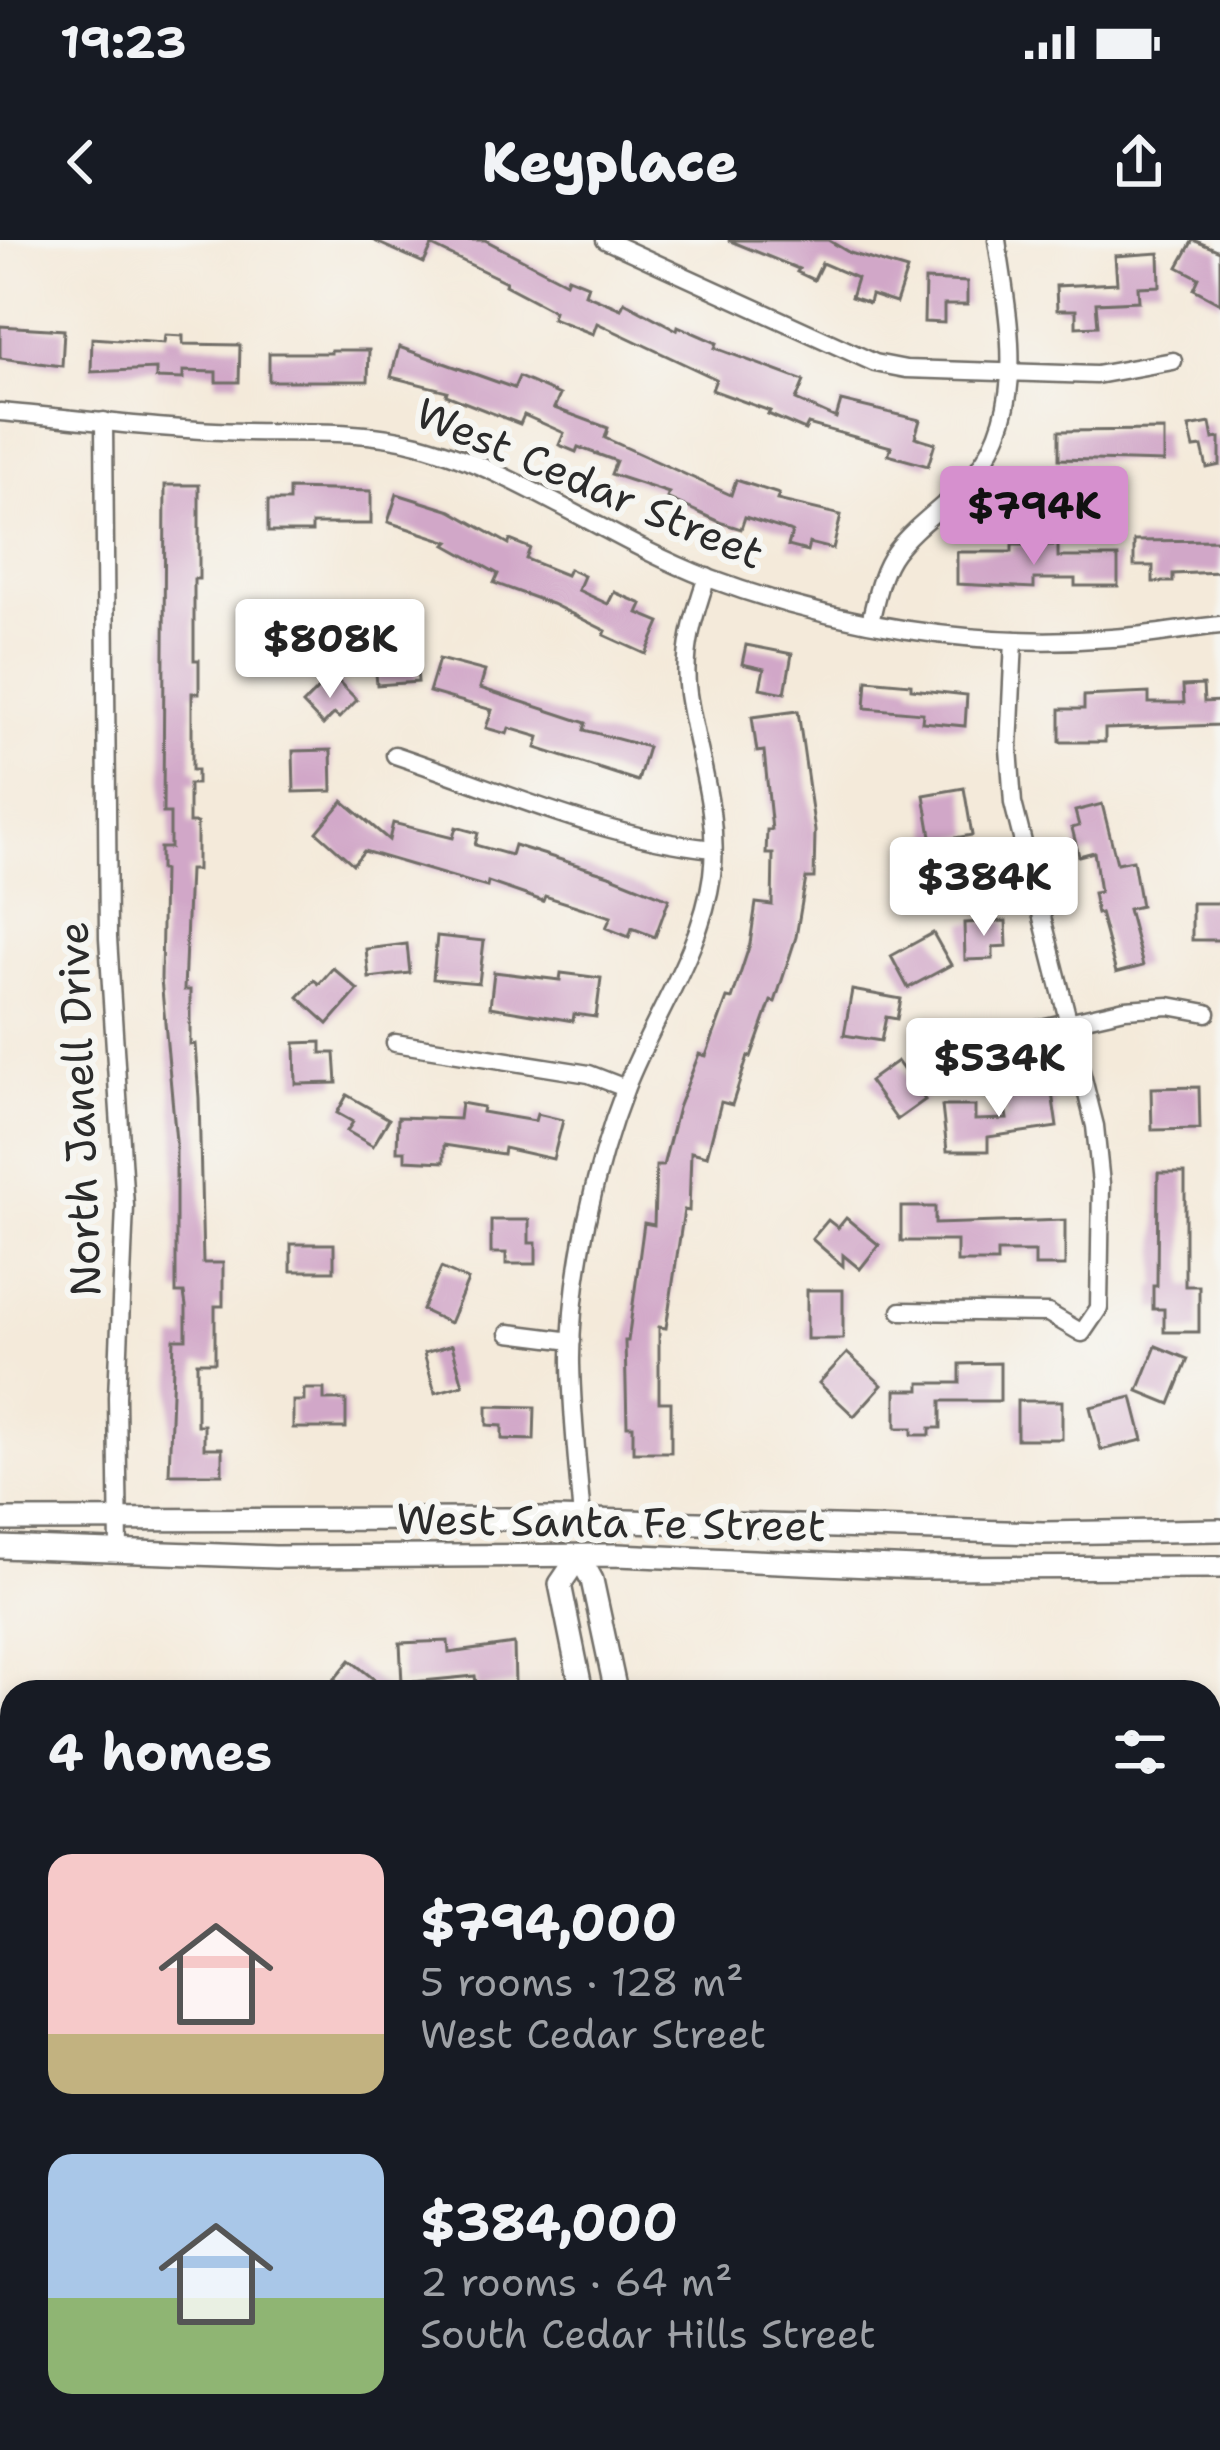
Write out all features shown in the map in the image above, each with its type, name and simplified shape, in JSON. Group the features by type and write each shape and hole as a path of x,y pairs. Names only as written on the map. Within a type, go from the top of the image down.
{"street":[{"path":"605,240 875,363 905,369 1096,375 1173,361"},
{"path":"870,622 880,580 894,553 970,479 992,448 1007,411 1012,373 998,240"},
{"name":"West Cedar Street","path":"0,412 246,432 367,433 422,445 487,471 707,577 870,622 1014,640 1111,638 1220,625"},
{"name":"North Janell Drive","path":"104,421 110,995 125,1205 117,1397 119,1551"},
{"path":"580,1680 560,1584 579,1556 582,1520 572,1341 575,1297 597,1179 626,1088 698,927 711,877 713,849 704,766 687,691 688,649 707,577"},
{"path":"901,1311 1048,1313 1082,1333 1099,1308 1101,1184 1095,1126 1013,803 1009,748 1014,640"},
{"path":"395,755 645,840 713,849"},
{"path":"962,1033 1002,1037 1125,1009 1169,1006 1207,1012"},
{"path":"395,1043 590,1074 626,1088"},
{"path":"509,1334 572,1341"},
{"name":"West Santa Fe Street","path":"0,1520 582,1520 1021,1533 1220,1530"},
{"name":"West Santa Fe Street","path":"0,1547 274,1557 579,1556 916,1568 1220,1567"},
{"path":"579,1556 592,1580 613,1680"}],"building":[{"path":"372,240 485,240 566,282 568,277 588,285 585,294 621,309 624,302 677,330 678,326 717,343 715,348 804,381 796,400 836,418 841,401 920,420 915,437 935,443 928,466 888,455 891,447 808,424 805,430 768,414 770,411 712,390 716,379 597,323 593,334 552,318 554,311 506,282 432,246 424,263"},
{"path":"728,240 828,240 850,253 907,270 896,303 871,295 869,303 851,297 857,278 822,263 814,280 797,272 799,269"},
{"path":"1193,240 1220,251 1220,303 1194,289 1199,278 1178,267"},
{"path":"1159,253 1160,286 1138,287 1139,301 1096,303 1098,326 1076,327 1076,310 1057,310 1056,286 1117,283 1115,256"},
{"path":"925,280 967,282 967,305 944,305 944,323 924,322"},
{"path":"0,326 64,330 62,366 0,358"},
{"path":"165,335 183,336 183,344 240,345 239,382 216,382 216,372 183,371 183,379 156,378 156,369 91,372 92,338 164,343"},
{"path":"399,347 514,388 519,377 560,395 554,408 608,428 605,438 731,495 736,480 779,494 777,500 841,515 833,549 809,543 807,551 788,546 792,532 745,517 741,529 722,523 667,498 669,493 611,474 616,461 559,445 564,433 524,415 520,424 446,395 447,391 391,377"},
{"path":"369,350 368,381 269,381 269,353"},
{"path":"1210,423 1213,439 1220,438 1220,465 1207,468 1202,447 1194,448 1189,427"},
{"path":"1164,430 1164,462 1059,459 1059,431"},
{"path":"165,485 199,485 194,660 199,660 199,693 192,693 192,770 197,770 197,784 189,784 189,823 197,823 197,870 189,870 184,990 190,990 190,1045 195,1044 199,1098 203,1263 223,1263 223,1306 215,1306 215,1362 197,1362 197,1425 204,1425 204,1448 222,1448 222,1474 169,1474 174,1339 186,1339 186,1306 184,1293 176,1293 176,1141 161,979 160,848 170,848 170,813 163,813"},
{"path":"289,489 371,491 371,524 312,524 312,532 268,532 268,501 289,501"},
{"path":"397,494 451,511 509,544 510,540 530,548 526,559 566,575 569,569 584,576 578,590 608,604 614,592 642,604 638,613 660,622 646,654 552,604 494,583 498,574 446,545 449,542 388,522"},
{"path":"1220,540 1220,572 1173,574 1173,582 1153,582 1153,566 1134,566 1134,541"},
{"path":"1012,545 1058,545 1058,557 1118,557 1118,586 1075,586 1075,579 1034,579 1034,588 957,584 957,552 1012,552"},
{"path":"415,645 418,682 377,685 374,648"},
{"path":"746,645 792,654 785,693 760,688 764,669 742,664"},
{"path":"439,659 485,671 480,688 586,723 584,730 648,747 638,781 536,748 539,737 509,728 507,734 486,728 492,710 429,692"},
{"path":"332,675 357,700 339,718 334,714 323,725 303,704"},
{"path":"867,680 967,695 965,726 922,722 923,713 865,708"},
{"path":"1203,685 1204,702 1220,701 1220,725 1105,729 1105,742 1060,742 1060,709 1084,709 1084,696 1149,693 1149,703 1184,703 1183,686"},
{"path":"798,711 815,831 814,878 806,878 796,937 775,1002 771,1001 748,1056 732,1105 721,1102 707,1156 691,1152 689,1211 684,1210 666,1328 659,1327 659,1402 671,1402 671,1452 633,1452 633,1426 627,1426 625,1341 644,1223 654,1225 656,1166 663,1166 699,1054 706,1056 727,998 732,999 750,944 756,903 772,905 773,854 766,854 767,830 772,830 764,751 757,752 752,717"},
{"path":"331,750 332,791 294,792 293,751"},
{"path":"964,788 972,835 932,842 924,795"},
{"path":"343,801 389,840 393,823 453,838 456,827 478,833 475,845 511,855 514,845 669,899 655,937 632,928 629,937 606,928 611,917 545,896 543,901 364,851 353,864 317,832"},
{"path":"1102,804 1117,863 1133,860 1141,906 1128,909 1143,966 1116,973 1093,893 1100,892 1094,852 1079,856 1072,828 1079,826 1075,811"},
{"path":"1192,903 1220,903 1220,940 1192,940"},
{"path":"1006,921 1007,946 993,947 993,959 965,960 964,923"},
{"path":"933,933 951,965 908,988 891,956"},
{"path":"437,936 484,941 479,983 433,979"},
{"path":"407,944 410,973 369,978 366,949"},
{"path":"333,968 358,990 328,1024 298,997"},
{"path":"494,972 560,980 561,973 601,978 596,1017 574,1014 573,1021 490,1007"},
{"path":"852,990 901,999 897,1019 886,1017 881,1041 844,1035"},
{"path":"321,1042 321,1053 335,1053 337,1083 296,1084 295,1043"},
{"path":"897,1061 925,1100 897,1120 869,1081"},
{"path":"1051,1086 1057,1127 988,1137 988,1151 947,1151 942,1106 975,1106 975,1120 1007,1119 1003,1093"},
{"path":"1199,1087 1200,1129 1152,1130 1151,1088"},
{"path":"347,1095 389,1119 373,1146 347,1131 353,1122 337,1113"},
{"path":"461,1103 483,1107 482,1112 535,1121 537,1114 563,1120 553,1159 504,1148 503,1154 444,1145 444,1162 405,1160 405,1151 397,1151 398,1117 459,1119"},
{"path":"1158,1173 1185,1173 1185,1286 1199,1286 1199,1332 1164,1332 1164,1309 1153,1309"},
{"path":"901,1207 935,1207 935,1224 1065,1220 1065,1266 1035,1266 1035,1252 997,1252 997,1262 957,1262 957,1241 901,1241"},
{"path":"846,1218 879,1245 860,1269 843,1255 843,1266 812,1239 828,1220 838,1228"},
{"path":"491,1220 529,1220 529,1243 536,1243 536,1264 506,1264 506,1253 491,1253"},
{"path":"291,1244 334,1244 334,1271 291,1271"},
{"path":"441,1268 468,1280 450,1323 422,1310"},
{"path":"807,1290 843,1290 843,1339 807,1339"},
{"path":"452,1345 463,1385 435,1393 424,1353"},
{"path":"1156,1346 1188,1359 1170,1404 1138,1391"},
{"path":"847,1353 882,1385 854,1416 819,1383"},
{"path":"1000,1363 1000,1401 941,1401 941,1428 930,1428 930,1435 912,1435 912,1428 896,1428 896,1390 920,1390 920,1383 960,1383 960,1364"},
{"path":"304,1389 324,1389 324,1400 346,1400 346,1428 293,1428 293,1401 304,1401"},
{"path":"1132,1397 1143,1440 1101,1450 1090,1407"},
{"path":"1017,1401 1062,1401 1062,1439 1017,1439"},
{"path":"487,1406 535,1407 534,1440 502,1439 502,1426 487,1425"},
{"path":"448,1641 449,1653 514,1644 515,1680 476,1680 475,1676 402,1680 400,1643"},
{"path":"350,1660 375,1680 334,1680"}]}
